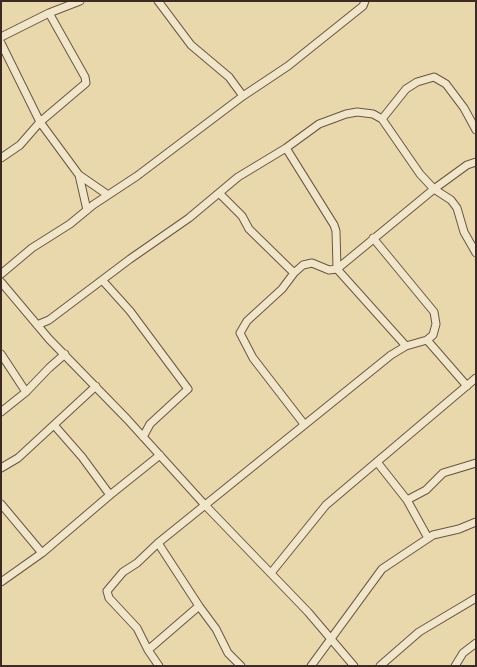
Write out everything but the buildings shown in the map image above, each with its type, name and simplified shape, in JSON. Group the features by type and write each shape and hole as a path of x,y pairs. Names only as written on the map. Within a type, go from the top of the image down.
{"street":[{"path":"1,37 49,13 80,1"},
{"path":"158,1 191,45 229,77 243,96"},
{"path":"1,274 32,248 70,224 243,96 288,66 362,6 365,1"},
{"path":"1,158 20,145 40,122 86,83 85,77 49,13"},
{"path":"1,44 40,122 79,175 108,195"},
{"path":"382,120 406,89 417,82 434,77 446,84 464,108 476,130"},
{"path":"37,325 49,320 103,281 130,259 189,218 238,177 286,148 319,124 356,112 373,114 382,120 420,174 434,189 451,200 457,208 464,232 476,253"},
{"path":"286,148 334,225 336,231 337,269 406,346"},
{"path":"304,424 253,358 240,334 247,321 288,284 294,273 304,265 312,263 328,270 337,269 434,189 467,165 476,162"},
{"path":"79,175 87,210"},
{"path":"219,193 242,216 249,229 294,273"},
{"path":"159,666 148,650 137,628 109,598 107,591 123,572 137,563 204,504 304,424 391,355 406,346 428,340 436,329 437,319 434,312 373,238"},
{"path":"103,281 130,312 188,390 150,424 143,437"},
{"path":"1,282 37,325 96,386 204,504 271,573 332,639 354,666"},
{"path":"428,340 467,386"},
{"path":"1,354 26,392"},
{"path":"1,412 26,392 65,354"},
{"path":"271,573 326,505 476,378"},
{"path":"1,468 18,458 96,386"},
{"path":"54,425 82,457 110,495"},
{"path":"1,582 42,553 160,455"},
{"path":"377,462 407,500 428,538"},
{"path":"407,500 426,490 443,473 476,463"},
{"path":"1,504 42,553"},
{"path":"311,666 382,569 428,538 440,532 459,529 476,522"},
{"path":"158,543 198,606 216,629 228,653 241,666"},
{"path":"380,666 419,632 476,598"},
{"path":"148,650 198,606"},
{"path":"455,666 463,653 476,643"}]}
